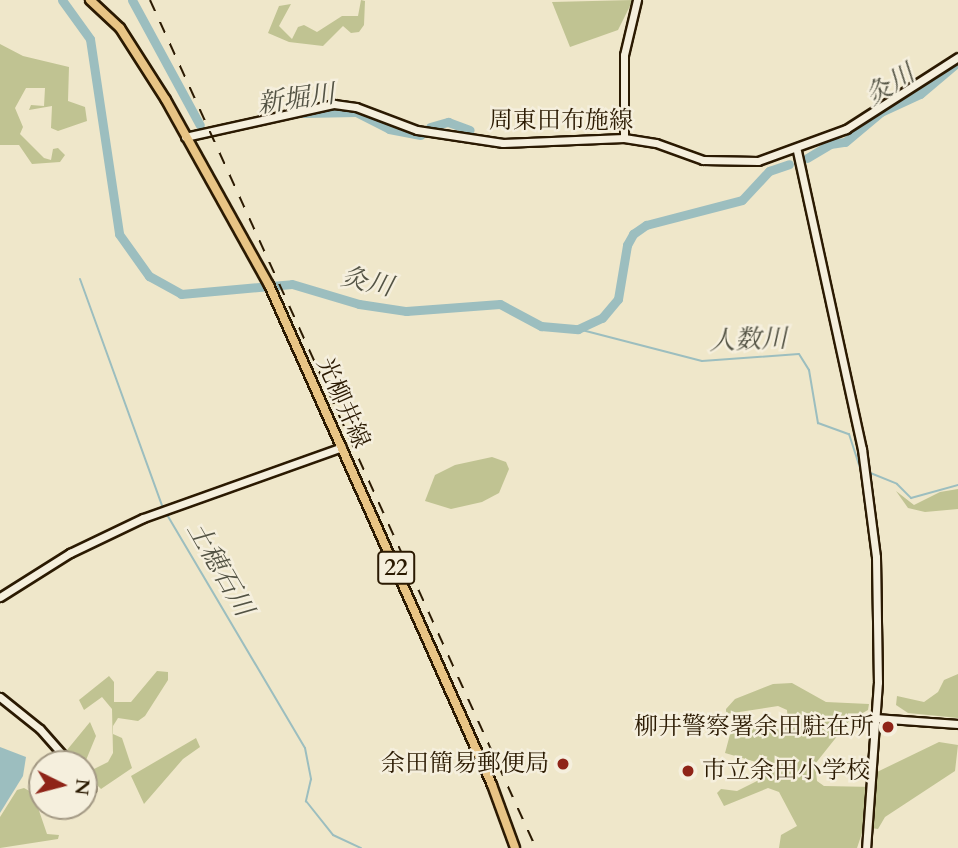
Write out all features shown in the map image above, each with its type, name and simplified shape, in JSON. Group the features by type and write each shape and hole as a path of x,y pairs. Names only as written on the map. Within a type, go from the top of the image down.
{"main road":[{"name":"光柳井線","path":"90,0 120,28 270,288 492,785 515,848"}],"street":[{"path":"624,138 624,55 637,0"},
{"name":"周東田布施線","path":"185,137 334,104 356,107 417,130 503,143 624,138 646,140 717,162 758,161 797,150 846,129 958,57"},
{"path":"797,150 869,494 879,609 876,718 866,848"},
{"path":"0,597 69,553 143,518 342,447"},
{"path":"0,697 40,729 59,750"},
{"path":"876,718 958,724"}],"green space":[{"path":"361,0 365,1 364,25 359,32 351,33 343,26 323,46 289,42 268,33 279,6 291,4 279,26 292,39 298,27 304,25 317,32 342,16 358,16"},
{"path":"633,0 618,30 570,47 552,2"},
{"path":"0,44 23,56 69,67 68,101 85,107 87,121 58,131 51,128 52,106 29,110 31,105 44,106 45,88 26,88 15,108 23,127 20,134 44,158 51,160 53,149 58,148 65,155 60,162 32,164 19,145 0,145"},
{"path":"492,457 506,462 509,469 499,493 482,502 451,509 425,501 435,475 455,465"},
{"path":"958,489 958,509 925,512 908,508 896,491 914,505 940,492"},
{"path":"157,671 168,672 168,680 145,716 138,721 118,718 113,726 113,734 122,738 132,768 101,789 98,786 98,767 108,762 113,753 112,709 102,697 84,710 79,700 109,676 114,682 114,702 131,702"},
{"path":"958,674 958,718 908,713 896,705 897,696 924,702 938,692 944,680"},
{"path":"792,683 826,702 869,704 868,710 850,720 815,764 817,781 824,786 874,787 877,772 939,742 958,745 955,771 885,817 878,829 864,827 857,848 779,848 781,835 797,826 779,792 768,788 724,806 717,793 721,789 737,791 757,781 756,762 725,753 732,727 761,723 771,730 781,729 788,722 787,710 778,706 726,714 726,709 735,699 773,684"},
{"path":"90,722 96,736 90,750 67,750"},
{"path":"196,738 200,747 183,759 144,804 131,776"},
{"path":"24,788 28,790 28,820 42,820 47,834 59,835 58,839 0,848 0,817 17,790"}],"water":[{"path":"0,747 26,757 23,776 0,813"}],"waterway":[{"name":"灸川","path":"62,0 90,39 119,234 149,276 181,294 292,284 359,304 406,311 500,304 541,326 578,329 602,318 618,299 627,245 633,234 646,225 742,200 769,171 789,164"},
{"name":"新堀川","path":"132,0 200,125"},
{"name":"灸川","path":"807,158 830,144 845,142 881,112 920,94 958,62"},
{"name":"新堀川","path":"304,113 356,112 389,129 420,135"},
{"name":"新堀川","path":"430,127 448,122 470,130"},
{"name":"土穂石川","path":"80,279 163,508"},
{"name":"人数川","path":"578,329 702,361 799,354 809,370 818,423 849,434 860,468"},
{"name":"人数川","path":"868,472 897,484 911,498 958,485"},
{"name":"土穂石川","path":"166,513 305,748 311,779 306,801 333,835 361,848"}],"railway":[{"path":"150,0 536,848"}],"place":[{"name":"柳井警察署余田駐在所","path":"888,727"},
{"name":"余田簡易郵便局","path":"563,764"},
{"name":"市立余田小学校","path":"688,771"}]}
